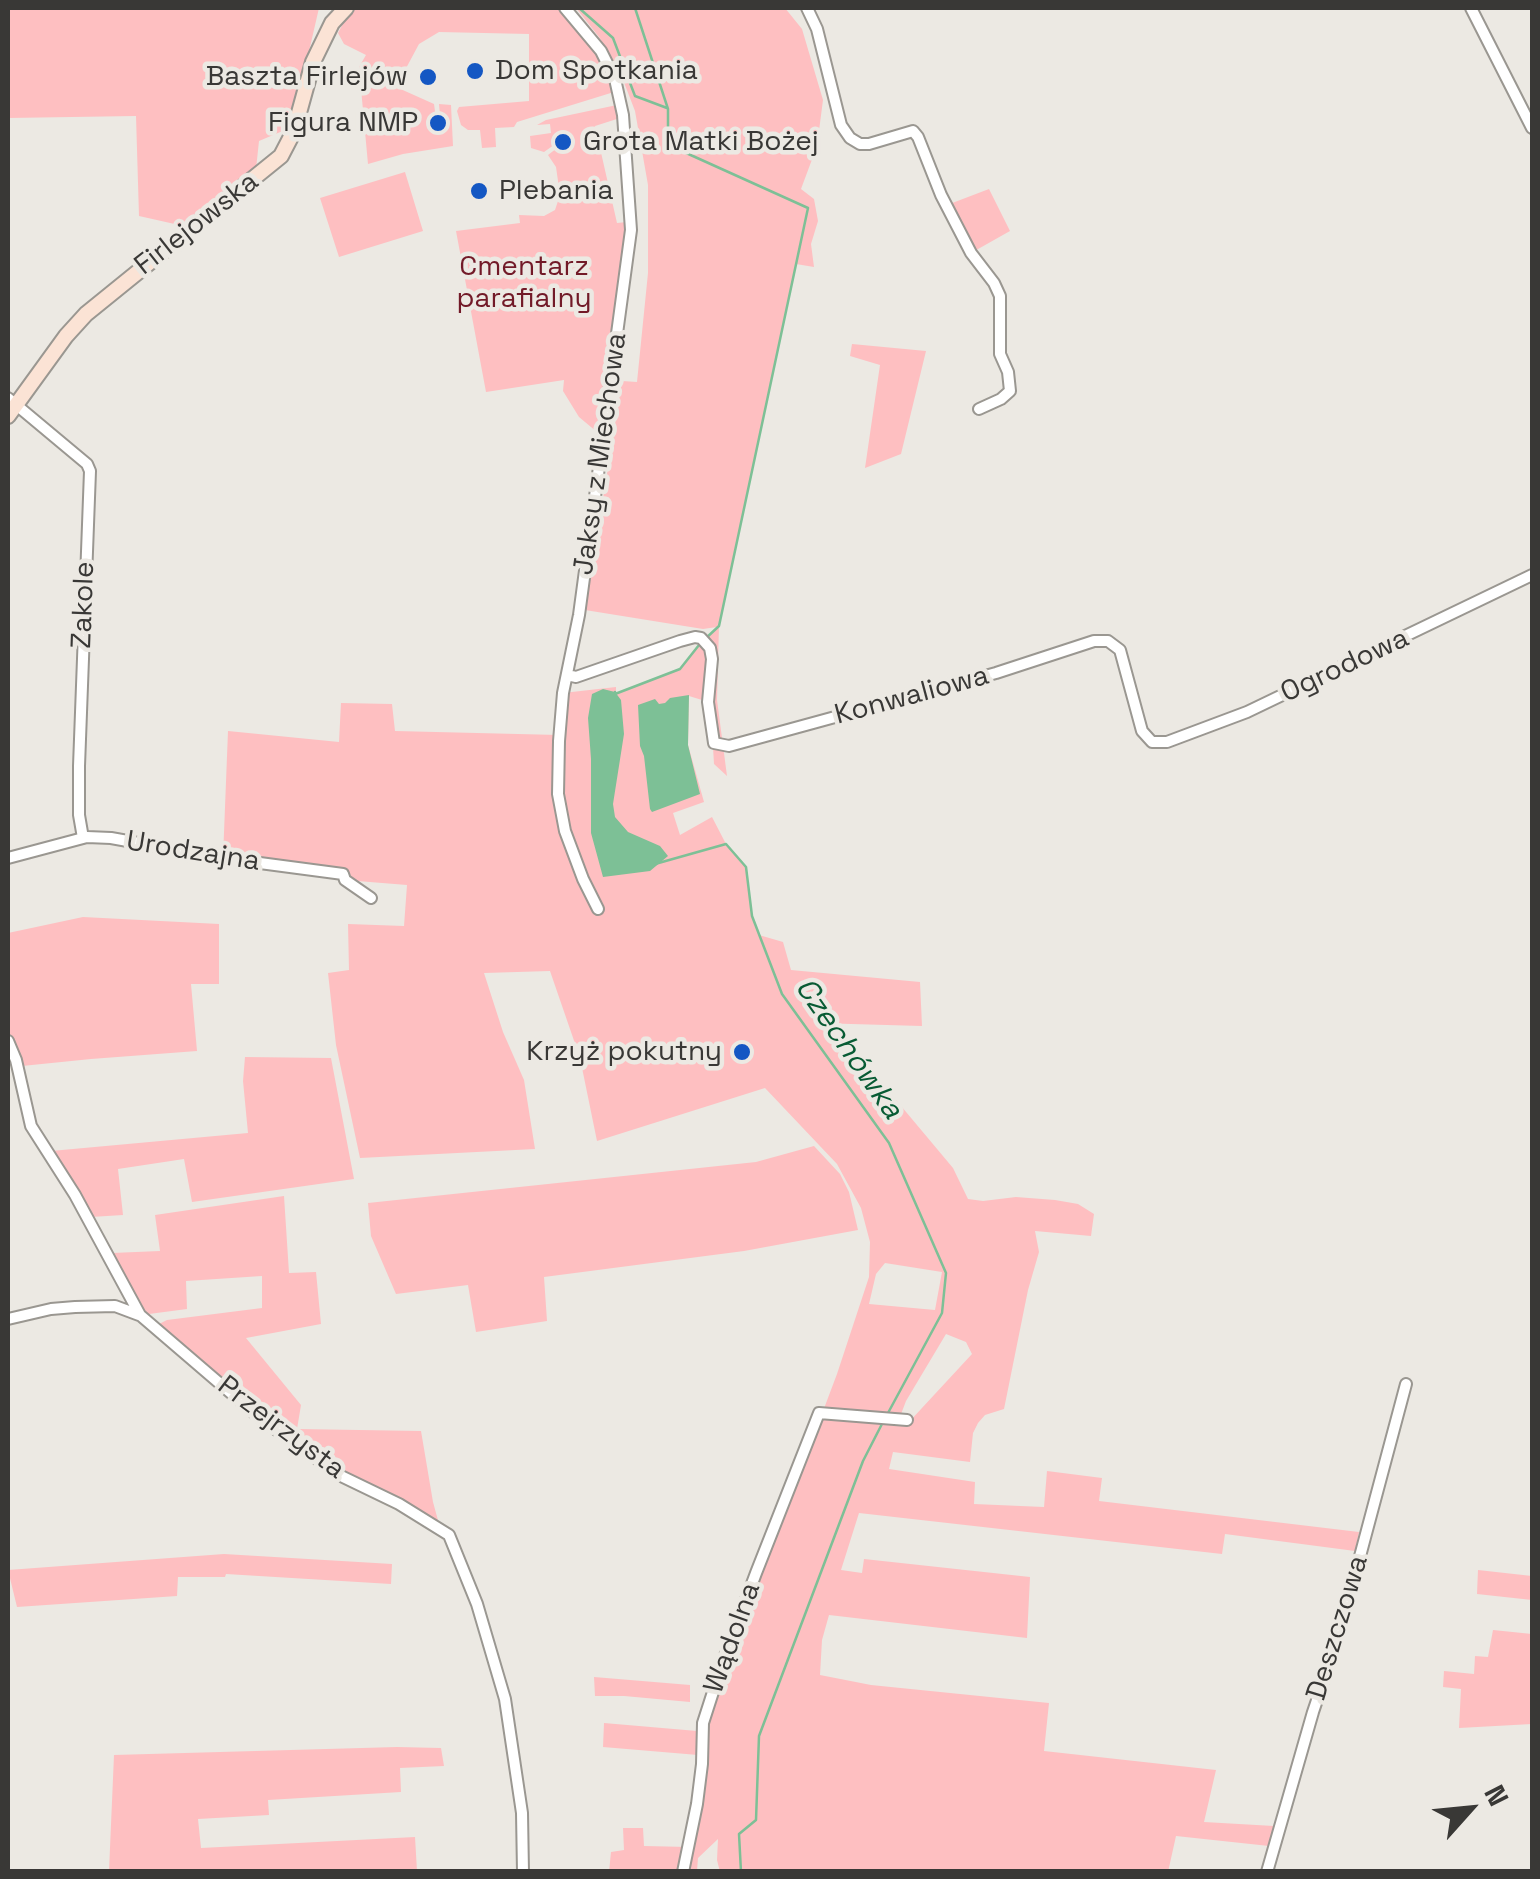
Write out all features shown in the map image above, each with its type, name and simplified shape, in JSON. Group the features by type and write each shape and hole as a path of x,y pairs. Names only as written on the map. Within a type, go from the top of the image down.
{"street":[{"name":"Firlejowska","path":"10,406 90,310 281,156 294,131 319,49 346,8"},
{"name":"Jaksy z Miechowa","path":"565,8 601,51 618,89 631,230 559,741 558,794 570,848 598,909"},
{"path":"807,8 817,28 841,125 860,144 913,131 971,253 1000,296 1000,354 1008,372 1010,391 979,409"},
{"path":"1471,8 1532,128"},
{"name":"Zakole","path":"10,406 87,464 90,471 79,752 82,838"},
{"name":"Ogrodowa","path":"1108,641 1120,650 1142,732 1152,742 1167,742 1247,712 1532,575"},
{"name":"Konwaliowa","path":"568,675 576,677 695,636 701,638 710,648 712,659 708,702 714,743 728,746 996,674 1094,641 1108,641"},
{"name":"Urodzajna","path":"8,858 82,838 127,840 222,858 343,874 372,898"},
{"name":"Przejrzysta","path":"8,1041 31,1126 75,1195 140,1315 260,1418 341,1476 400,1504 450,1535 471,1588 505,1699 522,1813 523,1872"},
{"path":"8,1319 51,1308 115,1306 140,1315"},
{"name":"Deszczowa","path":"1267,1872 1312,1712 1340,1635 1406,1384"},
{"name":"Wądolna","path":"683,1872 697,1804 703,1723 749,1591 819,1413 907,1420"}],"green space":[{"path":"8,8 319,8 285,130 259,141 256,169 188,227 139,216 136,116 8,118"},
{"path":"357,8 560,8 597,54 614,92 517,122 514,127 495,128 496,147 482,148 480,130 468,130 461,125 457,111 459,107 529,101 529,34 439,32 419,44 396,87 434,104 437,126 441,126 439,104 451,105 453,146 368,164 359,67 366,55 344,44 338,33 347,16"},
{"path":"576,8 785,8 802,29 823,100 817,146 801,189 814,199 818,221 811,244 814,267 796,264 719,626 717,700 727,776 714,764 712,730 702,700 689,696 688,745 704,802 673,813 680,835 712,817 726,844 746,867 752,916 759,935 783,942 791,970 920,982 922,1026 816,1023 891,1094 953,1168 968,1199 1055,1200 1078,1204 1094,1214 1091,1236 1035,1231 1039,1252 1004,1409 985,1415 978,1423 970,1462 893,1452 889,1469 975,1482 974,1504 1044,1507 1047,1471 1102,1478 1099,1501 1359,1532 1355,1551 1225,1534 1222,1554 859,1513 841,1570 862,1573 864,1559 1030,1577 1027,1638 829,1615 822,1640 820,1675 871,1685 1049,1703 1044,1751 1216,1770 1204,1822 1274,1826 1269,1846 1176,1836 1168,1872 720,1872 718,1839 698,1858 697,1871 688,1871 707,1719 837,1374 869,1277 870,1242 861,1208 837,1164 765,1088 597,1141 580,1058 550,971 484,973 524,1080 535,1149 360,1158 336,1045 328,973 349,970 348,924 404,926 407,885 345,880 223,858 228,731 339,742 341,703 392,704 395,731 559,735 563,693 616,687 616,694 680,669 717,627 703,629 585,610 622,381 637,382 648,273 648,185 635,111 620,72","holes":["885,1263 942,1272 935,1310 869,1304 876,1274","946,1334 966,1342 972,1354 909,1422 898,1422 906,1401"]},
{"name":"Cmentarz parafialny","path":"617,105 620,118 595,126 617,223 627,222 597,432 579,417 563,391 564,380 486,392 456,231 520,223 519,215 544,216 555,210 558,181 556,167 548,155 565,145 565,140 544,152 531,148 530,136 551,133 550,124 537,125 546,120"},
{"path":"405,172 423,231 339,257 320,198"},
{"path":"989,189 1010,231 971,253 947,205"},
{"path":"852,344 926,351 901,454 865,468 880,365 850,356"},
{"path":"83,917 219,924 219,984 191,984 197,1051 22,1066 8,1031 8,933"},
{"path":"245,1057 331,1058 354,1179 192,1202 184,1159 118,1169 123,1215 91,1217 51,1151 248,1133"},
{"path":"814,1146 840,1174 849,1192 858,1230 744,1251 544,1277 547,1321 476,1332 468,1285 396,1294 371,1236 368,1203 756,1162"},
{"path":"284,1196 289,1273 316,1272 321,1324 246,1338 301,1405 297,1429 421,1431 439,1524 341,1471 261,1414 159,1324 262,1308 262,1276 186,1281 187,1309 149,1314 141,1311 112,1253 160,1251 155,1215"},
{"path":"224,1554 392,1564 391,1584 226,1574 178,1577 177,1596 17,1607 8,1570"},
{"path":"1478,1570 1532,1576 1532,1600 1477,1594"},
{"path":"1493,1630 1532,1634 1532,1724 1459,1728 1461,1689 1443,1687 1444,1671 1474,1674 1475,1656 1488,1657"},
{"path":"594,1677 690,1685 690,1702 595,1696"},
{"path":"604,1723 697,1731 698,1755 603,1747"},
{"path":"441,1748 444,1766 400,1768 401,1792 268,1800 269,1815 198,1819 201,1848 415,1837 417,1871 109,1871 114,1755"},
{"path":"623,1828 643,1828 644,1846 689,1847 683,1871 609,1872 611,1852 624,1850"}],"shaded area":[{"path":"603,689 615,692 621,700 624,734 613,804 615,817 628,832 660,846 668,856 650,871 603,877 591,833 588,718 592,694"},
{"path":"689,695 688,745 700,794 652,812 640,746 638,705 655,699 659,704 665,703 670,698"}],"waterway":[{"path":"579,8 613,38 635,96 667,108"},
{"name":"Czechówka","path":"635,8 668,109 668,131 684,152 808,208 719,626 705,639"},
{"name":"Czechówka","path":"615,692 680,669 699,645"},
{"name":"Czechówka","path":"655,864 726,844 746,867 752,916 782,994 889,1143 946,1273 942,1313 888,1413"},
{"name":"Czechówka","path":"741,1872 739,1834 756,1820 759,1736 863,1461 884,1420"}],"place":[{"name":"Dom Spotkania","path":"475,71"},
{"name":"Baszta Firlejów","path":"428,77"},
{"name":"Figura NMP","path":"438,123"},
{"name":"Grota Matki Bożej","path":"563,142"},
{"name":"Plebania","path":"479,191"},
{"name":"Krzyż pokutny","path":"742,1052"}]}
